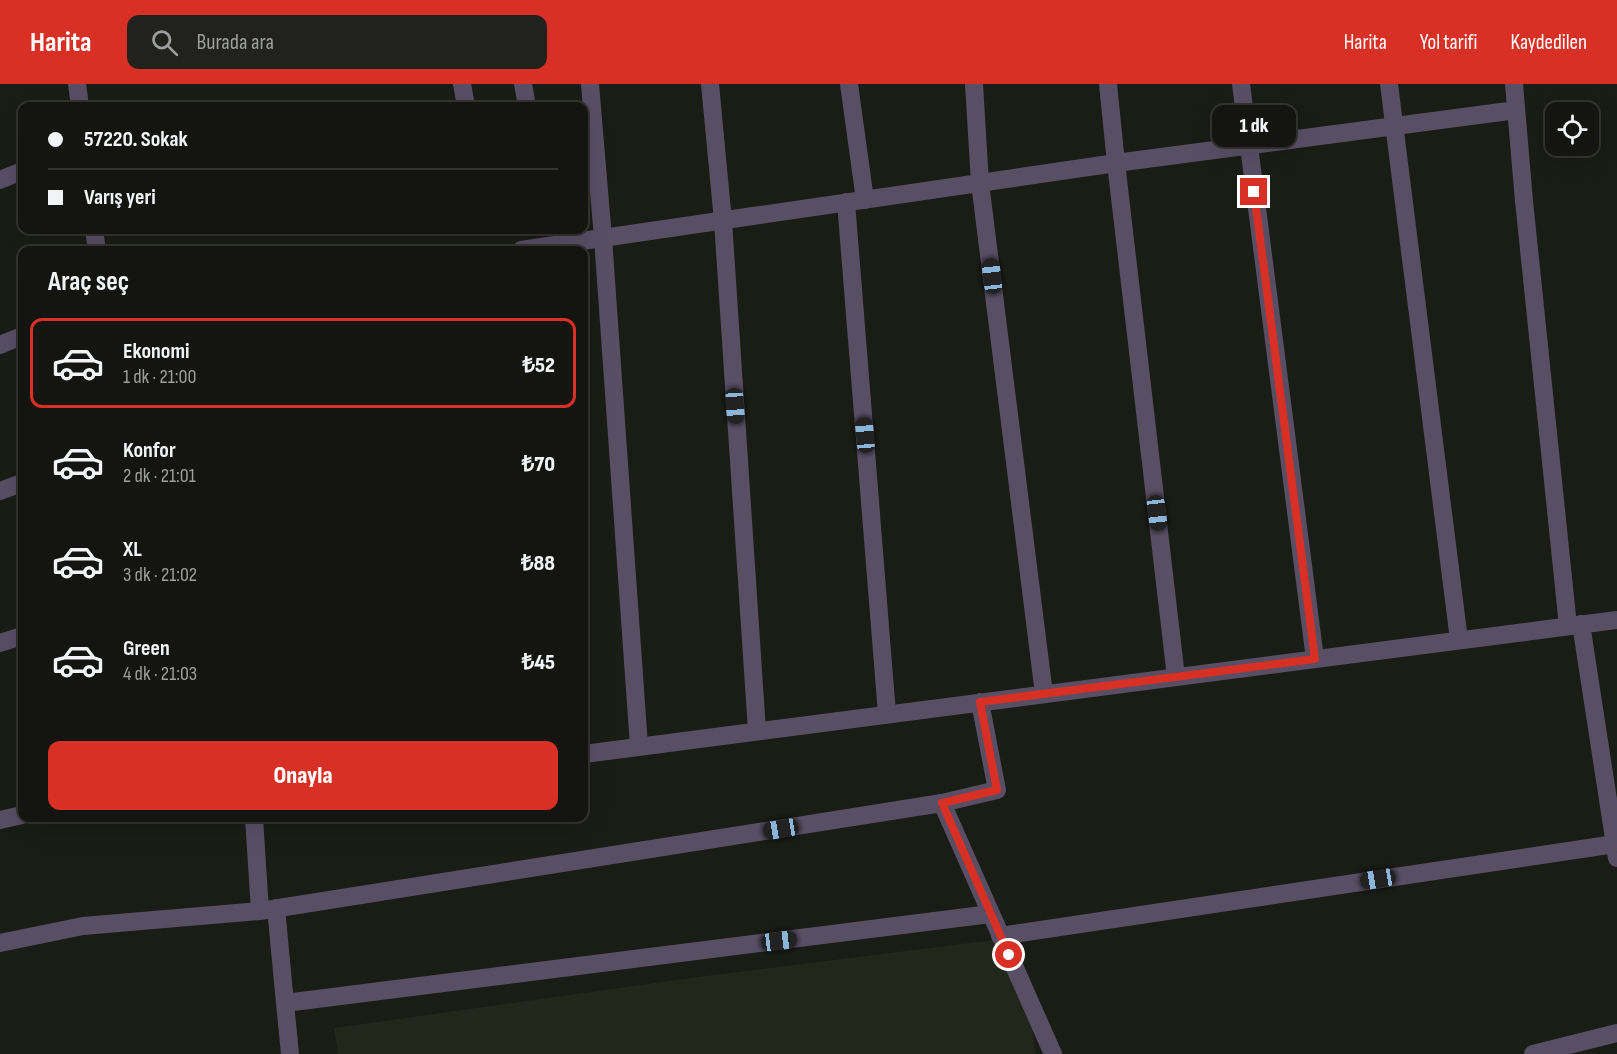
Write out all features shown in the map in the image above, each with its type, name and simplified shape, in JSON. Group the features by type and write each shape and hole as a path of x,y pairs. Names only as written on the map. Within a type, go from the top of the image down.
{"street":[{"path":"77,84 79,102"},
{"path":"462,84 465,102"},
{"path":"524,84 526,102"},
{"path":"590,84 639,746"},
{"path":"710,84 723,221 758,731"},
{"path":"849,84 865,200"},
{"path":"974,84 980,183 1044,694"},
{"path":"1108,84 1176,677"},
{"path":"1241,84 1315,659"},
{"path":"1389,84 1459,640"},
{"path":"1000,936 1616,851 1574,625 1524,201 1514,84"},
{"path":"531,246 547,238 603,238 1116,163 1516,110"},
{"path":"0,180 18,173"},
{"path":"846,202 887,714"},
{"path":"0,345 18,338"},
{"path":"0,491 18,484"},
{"path":"588,753 1617,620"},
{"path":"0,643 18,637"},
{"path":"0,944 83,926 268,910 942,803 997,790 980,702"},
{"path":"942,803 1053,1054"},
{"path":"0,820 18,816"},
{"path":"255,822 285,1003 290,1054"},
{"path":"285,1003 990,914"},
{"path":"1533,1054 1617,1033"}],"shaded area":[{"path":"1017,937 1036,1054 338,1054 334,1028 705,976"}],"route":[{"path":"1009,955 942,803 997,790 980,702 1315,659 1254,192"}]}
